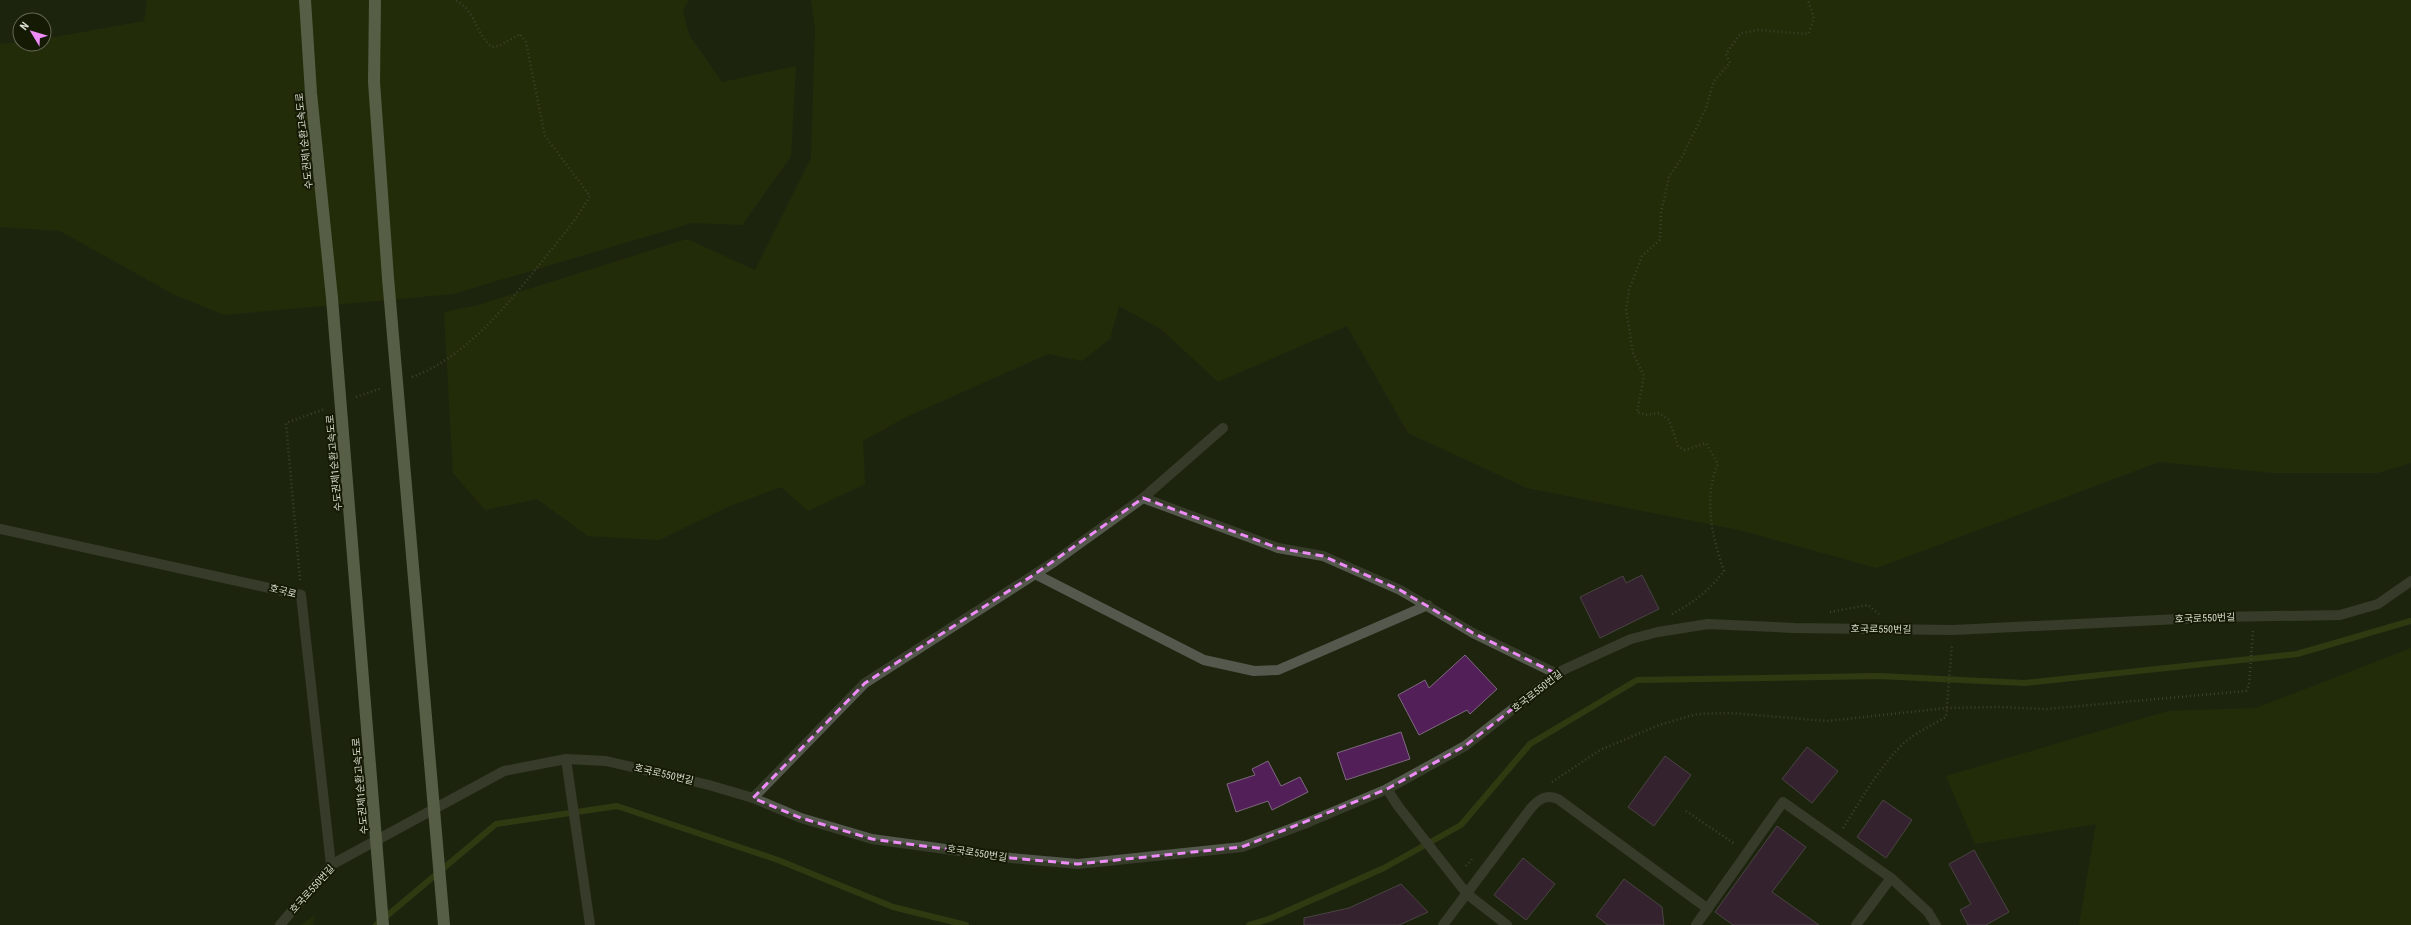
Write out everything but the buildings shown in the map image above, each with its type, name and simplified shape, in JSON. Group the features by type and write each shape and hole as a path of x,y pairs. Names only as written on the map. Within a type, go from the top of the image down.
{"highway":[{"name":"수도권제1순환고속도로","path":"305,0 311,93 332,298 383,925"},
{"path":"375,0 374,82 388,278 444,925"}],"street":[{"path":"753,798 865,683 1036,574 1143,498 1223,428"},
{"path":"1143,498 1278,548 1323,556 1400,590 1474,633 1557,674"},
{"name":"호국로","path":"0,529 301,595 331,865"},
{"path":"1036,574 1204,660 1254,671 1278,670 1428,605"},
{"name":"호국로550번길","path":"280,925 331,865 504,771 566,759 606,761 753,798 801,818 872,839 1011,858 1078,864 1242,847 1387,789 1465,746 1557,674 1613,646 1658,632 1708,624 1794,628 1953,630 2220,617 2340,615 2378,604 2411,581"},
{"path":"566,759 590,925"},
{"path":"1387,789 1398,806 1467,894 1507,925"},
{"path":"1443,925 1531,808 1547,797 1558,799 1708,908"},
{"path":"1696,925 1783,802 1891,878 1928,912 1936,925"},
{"path":"1856,925 1891,878"}],"path":[{"path":"454,0 463,4 472,15 488,44 492,47 499,46 520,34 526,42 545,136 590,196"},
{"path":"1658,632 1671,614 1692,603 1714,584 1724,571 1714,545 1709,488 1718,464 1706,444 1685,450 1678,446 1669,420 1659,413 1646,415 1637,412 1644,376 1633,353 1626,309 1629,290 1642,256 1660,240 1661,213 1669,177 1682,157 1706,108 1714,81 1730,63 1726,54 1741,33 1759,30 1808,34 1814,20 1808,0"},
{"path":"1547,797 1548,786 1555,779 1600,750 1659,725 1697,714 1731,713 1827,720 1947,708 1999,706 2046,709 2246,691 2249,685 2253,626"},
{"path":"1836,840 1874,780 1902,745 1919,732 1946,718 1953,630"},
{"path":"1686,811 1747,852"}],"highlighted area":[{"path":"1143,498 1278,548 1323,556 1400,590 1473,633 1557,674 1465,746 1387,789 1242,847 1078,864 1011,858 872,839 801,818 753,798 865,683 1035,574"}],"green space":[{"path":"147,0 689,0 683,10 689,35 722,82 796,66 791,156 742,225 692,223 453,294 224,315 173,294 60,231 0,227 0,44 12,43 12,52 52,52 52,38 144,21"},
{"path":"811,0 2411,0 2411,463 2377,473 2274,473 2159,462 1877,568 1739,530 1527,488 1408,433 1347,326 1218,382 1161,329 1119,306 1110,339 1082,361 1048,354 904,418 863,441 865,484 808,511 781,487 730,506 659,540 588,536 537,499 485,510 453,473 444,312 478,305 687,239 755,270 811,158 815,29"},
{"path":"2411,648 2411,925 2079,925 2096,824 1975,844 1946,776 2168,711 2256,708"},
{"path":"315,915 313,925 300,925"}],"waterway":[{"path":"1249,925 1269,919 1384,868 1461,825 1530,744 1637,680 1878,676 2025,683 2297,654 2411,621"},
{"path":"376,925 496,824 617,806 778,860 893,907 966,925"}]}
